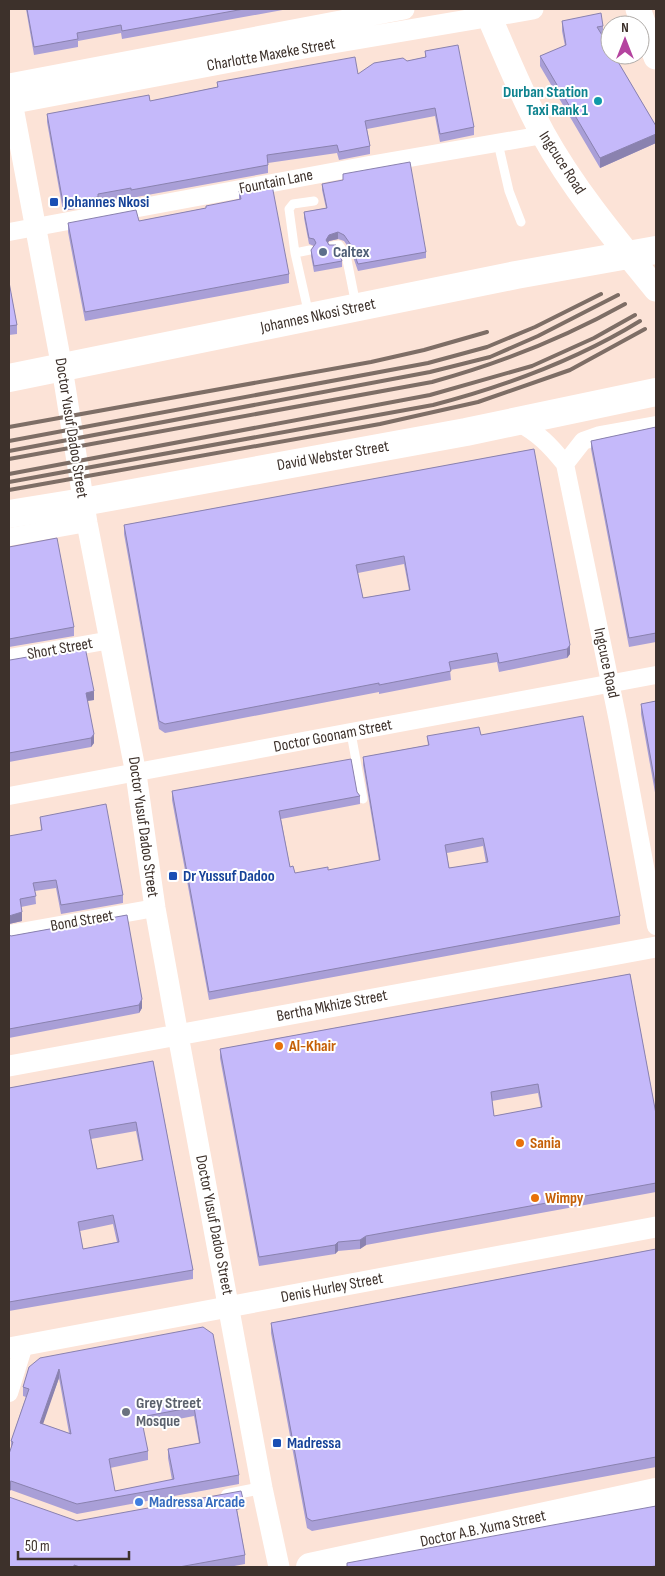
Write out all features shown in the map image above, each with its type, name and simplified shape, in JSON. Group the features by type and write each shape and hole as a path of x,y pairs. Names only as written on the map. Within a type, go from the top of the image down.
{"main road":[{"path":"638,9 656,57"},
{"name":"Ingcuce Road","path":"488,13 521,91 543,135 574,183 656,289"},
{"name":"Johannes Nkosi Street","path":"9,378 64,381 309,318 656,250"},
{"name":"David Webster Street","path":"9,514 50,507 84,504 517,422 656,392"},
{"name":"Doctor A.B. Xuma Street","path":"310,1567 656,1492"}],"street":[{"name":"Charlotte Maxeke Street","path":"10,94 182,60 311,26 404,9"},
{"name":"Charlotte Maxeke Street","path":"182,60 315,46 488,13 533,9"},
{"path":"311,26 315,46"},
{"name":"Doctor Yusuf Dadoo Street","path":"10,94 64,381 84,504 136,774 155,908 178,1035 230,1306 262,1488 279,1567"},
{"name":"Fountain Lane","path":"9,232 369,165 543,135"},
{"name":"Ingcuce Road","path":"517,422 533,430 547,441 565,464 610,684 656,926"},
{"path":"565,464 583,441 600,435 656,425"},
{"path":"9,537 84,504"},
{"name":"Short Street","path":"9,658 111,640"},
{"name":"Doctor Goonam Street","path":"9,796 136,774 656,675"},
{"name":"Bond Street","path":"9,934 155,908"},
{"name":"Bertha Mkhize Street","path":"9,1066 656,947"},
{"name":"Denis Hurley Street","path":"16,1346 656,1227"},
{"path":"9,1393 16,1346"},
{"path":"213,1497 262,1488"}],"lane":[{"path":"498,143 509,191 521,222"},
{"path":"309,318 295,253 289,209 294,204 314,201"},
{"path":"332,246 339,245 346,255 357,308"},
{"path":"295,253 310,250"},
{"path":"351,733 363,800"}],"building":[{"path":"27,9 244,9 122,31 121,25 77,33 78,39 34,47"},
{"name":"Durban Station Taxi Rank 1","path":"601,13 600,26 597,27 600,32 600,65 620,65 656,126 656,134 600,158 540,56 566,45 562,21"},
{"path":"458,45 474,127 440,134 435,108 365,121 370,146 339,152 337,145 267,155 268,165 131,190 131,188 98,194 98,197 63,203 47,114 149,95 150,101 218,87 217,82 355,57 358,74 374,63 403,58 407,61 426,57 425,51"},
{"path":"410,162 426,252 358,264 351,245 344,235 338,232 329,235 326,240 329,245 336,245 342,261 314,266 311,250 316,243 314,239 309,238 304,212 327,208 322,184 343,180 343,174"},
{"path":"272,185 289,274 85,312 68,223 136,210 139,221 241,199 239,191"},
{"path":"9,282 17,325 9,326"},
{"path":"656,427 656,633 629,638 591,441"},
{"path":"534,449 570,645 567,649 499,663 497,653 449,662 451,671 165,724 159,721 124,525","holes":["404,556 410,590 363,598 356,565"]},
{"path":"57,538 74,627 9,639 9,547"},
{"path":"85,647 94,691 86,693 94,734 91,738 9,753 9,660"},
{"path":"656,701 656,788 641,704"},
{"path":"583,716 620,916 209,992 172,791 351,759 357,792 360,796 279,811 290,867 293,866 295,873 328,867 328,870 380,860 363,757 429,745 427,736 479,727 481,735","holes":["483,838 488,862 449,868 445,845"]},
{"path":"106,804 123,895 61,905 56,880 33,883 36,896 20,899 22,912 9,916 9,836 42,830 40,817"},
{"path":"127,915 142,999 139,1005 9,1029 9,935"},
{"path":"630,974 656,1114 656,1183 366,1236 360,1240 338,1242 335,1245 259,1257 220,1049","holes":["538,1084 542,1107 494,1116 491,1092"]},
{"path":"153,1061 193,1270 9,1302 9,1088","holes":["136,1122 143,1160 97,1169 89,1130","113,1215 119,1242 83,1249 78,1222"]},
{"path":"656,1249 656,1457 312,1521 307,1518 271,1323"},
{"path":"203,1327 213,1334 239,1475 77,1504 11,1481 9,1482 9,1454 13,1442 11,1441 29,1389 23,1387 29,1367 40,1358","holes":["59,1369 71,1434 40,1423","194,1407 200,1443 168,1449 174,1479 115,1491 109,1459 148,1451 141,1417"]},
{"path":"241,1491 243,1499 235,1501 245,1555 179,1567 80,1567 74,1565 74,1567 9,1567 9,1497 77,1521"},
{"path":"656,1506 656,1566 347,1567 347,1563"}],"railway":[{"path":"9,441 428,363 487,347 535,327 601,294"},
{"path":"9,451 430,372 490,357 538,336 618,295"},
{"path":"9,459 432,382 483,367 531,349 625,304"},
{"path":"9,474 430,395 532,366 594,338 635,315"},
{"path":"9,482 433,405 540,371 590,348 640,321"},
{"path":"9,490 380,424 478,402 570,370 645,329"},
{"path":"9,427 371,362 424,350 487,332"}],"place":[{"name":"Durban Station Taxi Rank 1","path":"598,101"},
{"name":"Johannes Nkosi","path":"54,202"},
{"name":"Caltex","path":"323,252"},
{"name":"Dr Yussuf Dadoo","path":"173,876"},
{"name":"Al-Khair","path":"279,1046"},
{"name":"Sania","path":"520,1143"},
{"name":"Wimpy","path":"535,1198"},
{"name":"Grey Street Mosque","path":"126,1412"},
{"name":"Madressa","path":"277,1443"},
{"name":"Madressa Arcade","path":"139,1502"}]}
